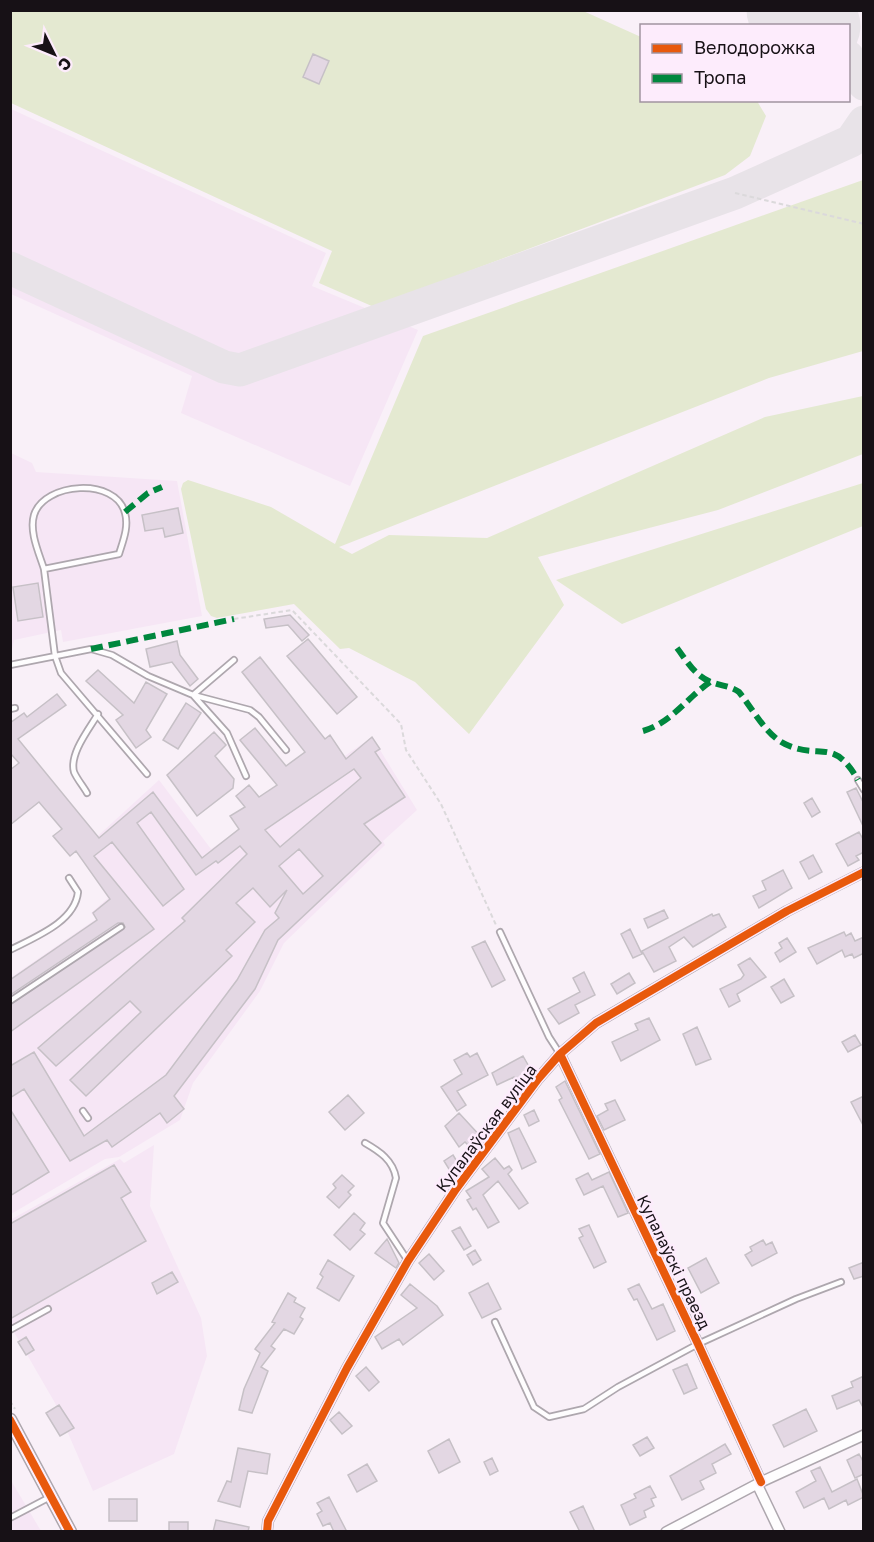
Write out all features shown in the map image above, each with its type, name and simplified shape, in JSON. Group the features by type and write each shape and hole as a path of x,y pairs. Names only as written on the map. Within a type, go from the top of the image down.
{"street":[{"name":"Купалаўская вуліца","path":"267,1532 268,1521 347,1368 408,1261 456,1189 538,1079 560,1054 596,1023 787,911 864,872"},
{"name":"Купалаўскі праезд","path":"560,1054 698,1344 780,1532"},
{"path":"10,1420 70,1532"},
{"path":"666,1532 759,1483 864,1435"}],"lane":[{"path":"44,569 119,554 126,530 125,512 116,500 103,491 82,487 48,496 34,513 33,529 44,569 55,656 61,673 147,774"},
{"path":"10,665 91,649 111,655 148,676 193,695 250,710 259,717 286,750"},
{"path":"193,695 234,660"},
{"path":"193,695 227,733 246,776"},
{"path":"87,793 73,765 76,754 98,714"},
{"path":"858,780 864,790"},
{"path":"10,950 69,915 77,903 78,892 69,878"},
{"path":"10,1001 121,927"},
{"path":"500,933 549,1038 560,1054"},
{"path":"83,1111 88,1118"},
{"path":"364,1143 382,1154 395,1171 396,1178 383,1223 408,1261"},
{"path":"495,1322 534,1407 549,1417 584,1409 618,1387 698,1344 796,1299 841,1282"},
{"path":"10,1330 48,1309"},
{"path":"10,1518 52,1496"}],"path":[{"path":"735,193 864,224"},
{"path":"234,619 291,610 340,658 377,701 401,724 406,750 441,804 500,933"}],"shaded area":[{"path":"11,109 326,253 312,286 418,330 350,486 181,413 192,376 11,294"},
{"path":"11,453 32,463 36,472 177,481 202,616 63,642 61,630 14,640 11,654"},
{"path":"372,737 417,810 383,841 385,845 284,943 260,991 193,1083 180,1120 119,1157 105,1159 11,1214 10,978 96,919 91,913 108,898 78,854 159,780 211,849"},
{"path":"154,1145 150,1206 201,1318 207,1356 174,1454 93,1491 55,1403 11,1327 10,1220 120,1159 124,1163"},
{"path":"10,1479 28,1509 41,1531 11,1531"}],"green space":[{"path":"581,10 640,37 640,102 758,102 766,116 750,156 725,175 374,307 319,283 332,251 11,103 11,11"},
{"path":"863,180 863,351 769,378 339,547 352,554 389,535 487,538 765,417 863,396 863,454 718,510 538,557 564,605 469,734 415,682 349,648 340,649 294,604 217,618 211,616 206,609 181,489 183,483 188,480 271,507 335,544 423,336"},
{"path":"863,483 863,526 622,624 556,580"}],"building":[{"path":"313,54 329,61 319,84 303,77"},
{"path":"178,508 183,533 165,537 163,528 145,531 142,515"},
{"path":"38,583 43,617 18,621 13,587"},
{"path":"290,615 309,635 302,641 288,625 266,628 264,619"},
{"path":"308,639 357,697 337,714 287,656"},
{"path":"177,641 180,655 198,679 190,686 172,662 150,667 146,649"},
{"path":"260,657 325,739 330,735 346,759 372,737 380,749 375,752 405,797 364,824 381,843 278,940 255,989 174,1096 184,1109 167,1123 160,1113 112,1147 107,1140 70,1161 24,1089 10,1098 10,1066 34,1052 84,1136 166,1075 237,980 265,930 279,918 275,913 287,890 270,907 253,888 236,903 255,922 226,950 232,956 86,1096 70,1080 141,1012 130,1001 56,1066 38,1048 185,921 182,918 247,854 240,846 218,863 216,861 196,875 151,812 137,823 184,889 163,906 112,842 94,856 154,929 10,1032 10,1005 125,927 123,923 118,923 10,995 10,980 97,920 93,913 110,899 76,851 70,856 53,836 62,829 39,802 10,825 10,770 19,763 10,753 10,723 24,713 27,717 57,694 66,705 18,739 99,838 153,792 202,858 239,829 230,816 245,807 236,796 249,785 259,797 277,785 240,740 255,728 286,766 305,752 242,672","holes":["354,769 361,778 280,847 265,830","299,849 323,876 303,894 279,866"]},
{"path":"98,670 134,703 146,682 167,694 146,730 151,737 136,748 116,720 123,715 86,681"},
{"path":"186,703 201,713 178,749 163,740"},
{"path":"214,732 226,745 215,756 234,779 233,788 197,816 167,775"},
{"path":"856,788 864,804 864,828 847,792"},
{"path":"812,798 820,812 812,817 804,803"},
{"path":"859,832 864,841 864,852 856,856 859,860 848,866 836,844"},
{"path":"813,855 822,872 809,879 800,862"},
{"path":"783,870 792,888 759,908 753,896 766,890 762,881"},
{"path":"664,910 668,918 648,928 644,919"},
{"path":"712,914 713,916 719,914 726,927 693,947 684,937 669,947 676,961 654,972 642,951"},
{"path":"630,929 642,954 633,958 621,934"},
{"path":"844,932 846,936 851,933 855,941 864,937 864,953 854,958 852,954 845,957 842,950 817,964 808,948"},
{"path":"787,938 796,952 780,962 775,953 782,948 779,943"},
{"path":"485,941 505,980 492,987 472,947"},
{"path":"750,958 766,977 737,994 740,1001 729,1007 720,989 741,979 744,975 738,965"},
{"path":"584,972 595,995 575,1005 579,1013 559,1024 548,1009 580,992 573,978"},
{"path":"629,973 635,983 617,994 611,984"},
{"path":"784,979 794,996 781,1003 771,987"},
{"path":"649,1018 660,1040 621,1061 612,1042 638,1030 635,1024"},
{"path":"697,1027 711,1059 696,1065 683,1034"},
{"path":"855,1035 861,1045 848,1052 842,1042"},
{"path":"467,1053 470,1057 477,1053 488,1075 457,1091 466,1105 457,1111 441,1087 462,1074 454,1060"},
{"path":"523,1056 532,1072 516,1081 514,1077 497,1085 492,1073"},
{"path":"565,1081 600,1154 589,1159 559,1100 562,1098 556,1087"},
{"path":"348,1095 364,1113 345,1130 329,1112"},
{"path":"864,1096 864,1127 851,1102"},
{"path":"615,1100 625,1120 604,1130 597,1116 608,1110 605,1104"},
{"path":"10,1109 49,1172 10,1196"},
{"path":"534,1110 539,1121 529,1126 524,1115"},
{"path":"459,1113 482,1138 471,1148 465,1142 459,1147 445,1126"},
{"path":"519,1128 536,1162 522,1169 508,1133"},
{"path":"453,1155 461,1168 452,1174 444,1161"},
{"path":"495,1158 504,1169 509,1166 512,1170 508,1174 528,1203 519,1209 498,1181 483,1195 499,1222 488,1228 476,1208 473,1210 467,1200 471,1198 466,1191 489,1177 482,1169"},
{"path":"114,1165 131,1192 121,1198 146,1241 10,1319 10,1224"},
{"path":"609,1172 628,1213 618,1217 603,1186 584,1195 576,1179 588,1173 592,1180"},
{"path":"342,1175 354,1186 348,1192 351,1195 339,1208 327,1197 336,1188 333,1184"},
{"path":"354,1213 365,1223 360,1230 365,1234 350,1250 334,1235"},
{"path":"589,1225 606,1262 594,1268 579,1238 583,1236 579,1229"},
{"path":"460,1227 471,1246 464,1250 452,1231"},
{"path":"387,1239 399,1263 396,1268 375,1253"},
{"path":"763,1240 766,1245 772,1242 777,1253 752,1266 745,1255 752,1251 750,1247"},
{"path":"475,1250 481,1260 473,1265 467,1255"},
{"path":"429,1254 444,1271 434,1280 419,1263"},
{"path":"706,1258 719,1283 701,1293 688,1268"},
{"path":"328,1260 354,1276 339,1301 317,1288 323,1277 320,1274"},
{"path":"864,1262 864,1276 854,1279 849,1268"},
{"path":"172,1272 178,1282 157,1294 152,1283"},
{"path":"488,1283 501,1309 482,1318 469,1293"},
{"path":"410,1284 437,1306 443,1315 403,1345 399,1339 382,1349 375,1337 417,1308 401,1295"},
{"path":"639,1284 652,1309 663,1304 675,1331 657,1340 637,1299 634,1300 628,1289"},
{"path":"288,1293 296,1298 294,1302 305,1308 300,1317 303,1319 294,1334 284,1329 271,1346 275,1349 261,1367 268,1371 252,1413 239,1410 244,1389 260,1353 255,1349 275,1323 272,1322"},
{"path":"26,1337 34,1350 26,1355 18,1342"},
{"path":"687,1364 697,1388 684,1394 673,1370"},
{"path":"366,1367 379,1382 369,1391 356,1376"},
{"path":"864,1376 864,1409 859,1400 837,1409 832,1396 853,1387 851,1382"},
{"path":"59,1405 74,1428 60,1436 46,1413"},
{"path":"806,1409 817,1431 784,1447 773,1425"},
{"path":"339,1412 352,1426 342,1434 330,1420"},
{"path":"647,1437 654,1448 640,1456 633,1445"},
{"path":"449,1439 460,1462 439,1473 428,1451"},
{"path":"725,1444 731,1454 712,1464 716,1473 700,1481 704,1489 682,1500 670,1476"},
{"path":"238,1448 270,1454 267,1474 248,1471 240,1507 218,1501 227,1481 231,1482"},
{"path":"859,1454 864,1463 864,1474 855,1478 847,1460"},
{"path":"492,1458 498,1471 490,1475 484,1462"},
{"path":"367,1464 377,1481 357,1492 348,1475"},
{"path":"820,1467 832,1492 857,1479 864,1497 848,1505 846,1500 829,1509 824,1498 804,1508 796,1492 816,1481 811,1471"},
{"path":"650,1486 656,1497 651,1499 654,1506 644,1511 646,1517 630,1525 621,1505 636,1498 634,1494"},
{"path":"329,1497 347,1532 334,1532 330,1523 323,1526 317,1514 322,1511 317,1503"},
{"path":"109,1499 137,1499 137,1521 109,1521"},
{"path":"583,1506 595,1532 580,1532 570,1512"},
{"path":"216,1520 249,1527 248,1532 213,1532"},
{"path":"169,1522 188,1522 188,1532 169,1532"}],"taxiway":[{"path":"810,21 815,24"},
{"path":"850,60 862,76 864,84"},
{"path":"10,268 224,367 240,370 735,193 851,141 864,122"}],"runway":[{"path":"787,10 816,24"}],"marked path":[{"path":"125,512 148,493 162,487"},
{"path":"91,649 234,619"},
{"path":"677,648 700,676 739,692 778,740 797,749 833,754 841,758 858,780"},
{"path":"643,731 662,722 710,682"}],"cycle path":[{"path":"267,1532 268,1521 347,1368 408,1261 456,1189 538,1079 560,1054 596,1023 787,911 864,872"},
{"path":"560,1054 761,1482"},
{"path":"10,1420 70,1532"}]}
